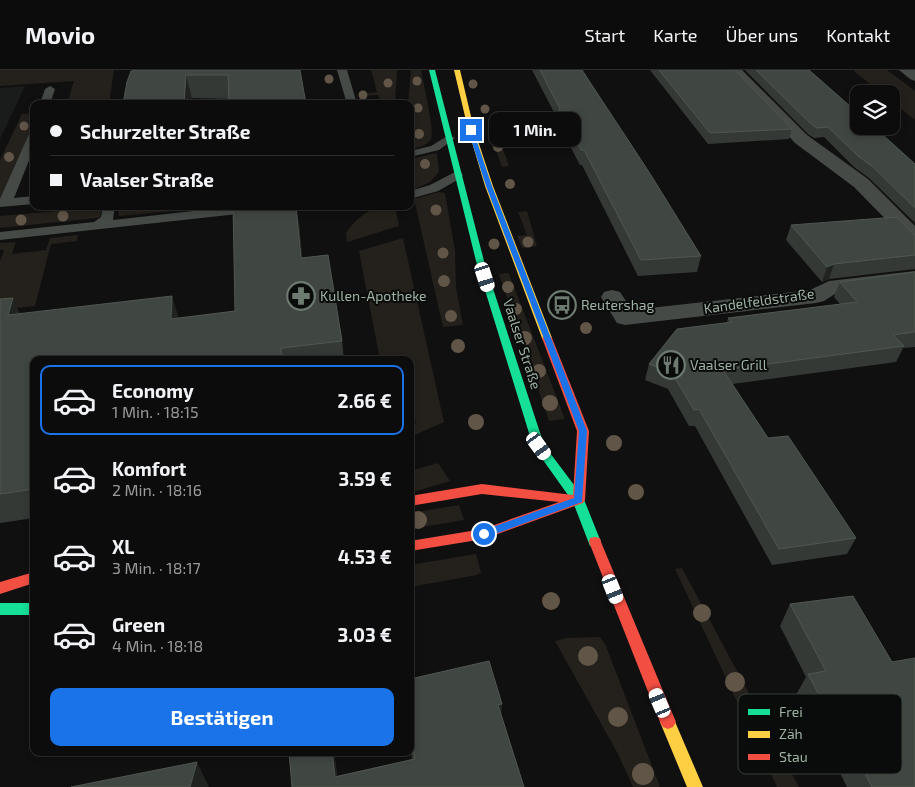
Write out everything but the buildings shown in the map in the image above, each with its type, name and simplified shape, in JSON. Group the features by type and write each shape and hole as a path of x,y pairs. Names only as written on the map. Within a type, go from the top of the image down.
{"main road":[{"name":"Vaalser Straße","path":"432,70 480,261 539,446 579,500 620,607 695,787"},
{"name":"Vaalser Straße","path":"457,70 471,130 489,186 583,431 579,500"},
{"path":"414,500 482,489 579,500"},
{"path":"414,545 484,534 579,500"},
{"path":"0,588 30,578"},
{"path":"0,609 30,609"}],"street":[{"path":"734,70 802,139 861,183 915,238"},
{"path":"906,70 915,76"},
{"name":"Kandelfeldstraße","path":"612,298 625,318 816,296 829,288 915,278"}],"lane":[{"path":"342,70 351,100"},
{"path":"46,100 50,89"},
{"path":"414,153 435,148 449,138"},
{"path":"30,143 3,203 30,200"},
{"path":"414,194 434,188 457,175"},
{"path":"98,226 108,219 109,210"},
{"path":"0,236 236,210"}],"shaded area":[{"path":"0,70 114,70 110,100 68,100 74,81 0,86"},
{"path":"371,70 397,70 395,100 380,100 378,95 362,96 361,94 377,92"},
{"path":"411,70 421,70 432,134 431,139 427,143 414,148 414,100 408,100"},
{"path":"887,70 915,91 915,120 900,108 900,85 871,85 854,71"},
{"path":"25,86 0,139 0,88"},
{"path":"30,113 30,132 0,200 0,160 22,114"},
{"path":"495,127 509,166 502,167 488,129"},
{"path":"437,153 439,172 430,182 414,190 414,158"},
{"path":"439,192 445,193 455,251 456,287 463,325 443,327 414,199"},
{"path":"68,210 101,210 98,218 0,228 0,216"},
{"path":"119,210 185,210 120,216 118,215"},
{"path":"372,210 396,210 399,226 347,242 346,233 367,212"},
{"path":"527,211 537,246 522,248 517,236 527,235 518,212"},
{"path":"78,235 77,241 51,244 35,306 0,310 0,261 4,250 0,250 0,243 16,242 12,254 46,250 50,238"},
{"path":"403,238 444,422 414,435 414,423 416,423 414,412 414,356 379,356 359,251"},
{"path":"508,273 565,419 549,421 499,274"},
{"path":"438,463 450,481 414,492 414,470"},
{"path":"459,505 464,520 414,528 414,512"},
{"path":"476,554 481,572 477,575 414,586 414,564"},
{"path":"682,568 749,694 738,694 738,704 675,569"},
{"path":"600,637 606,646 660,787 633,787 618,754 555,641 566,638"},
{"path":"771,774 792,774 799,787 777,787"}],"traffic: fast":[{"path":"432,70 480,261 539,446 579,500 595,542"},
{"path":"0,609 30,609"}],"traffic: slow":[{"path":"457,70 471,129 489,186 547,338"},
{"path":"668,722 695,787"}],"traffic: jam":[{"path":"547,338 583,431 579,500"},
{"path":"414,500 482,489 572,499"},
{"path":"414,545 484,534 579,500"},
{"path":"595,542 668,722"},
{"path":"0,588 30,578"}],"place":[{"name":"Kullen-Apotheke","path":"301,296"},
{"name":"Reutershag","path":"562,305"},
{"name":"Vaalser Grill","path":"671,365"}],"route":[{"path":"471,130 489,186 541,326 583,431 579,500 484,534"}]}
